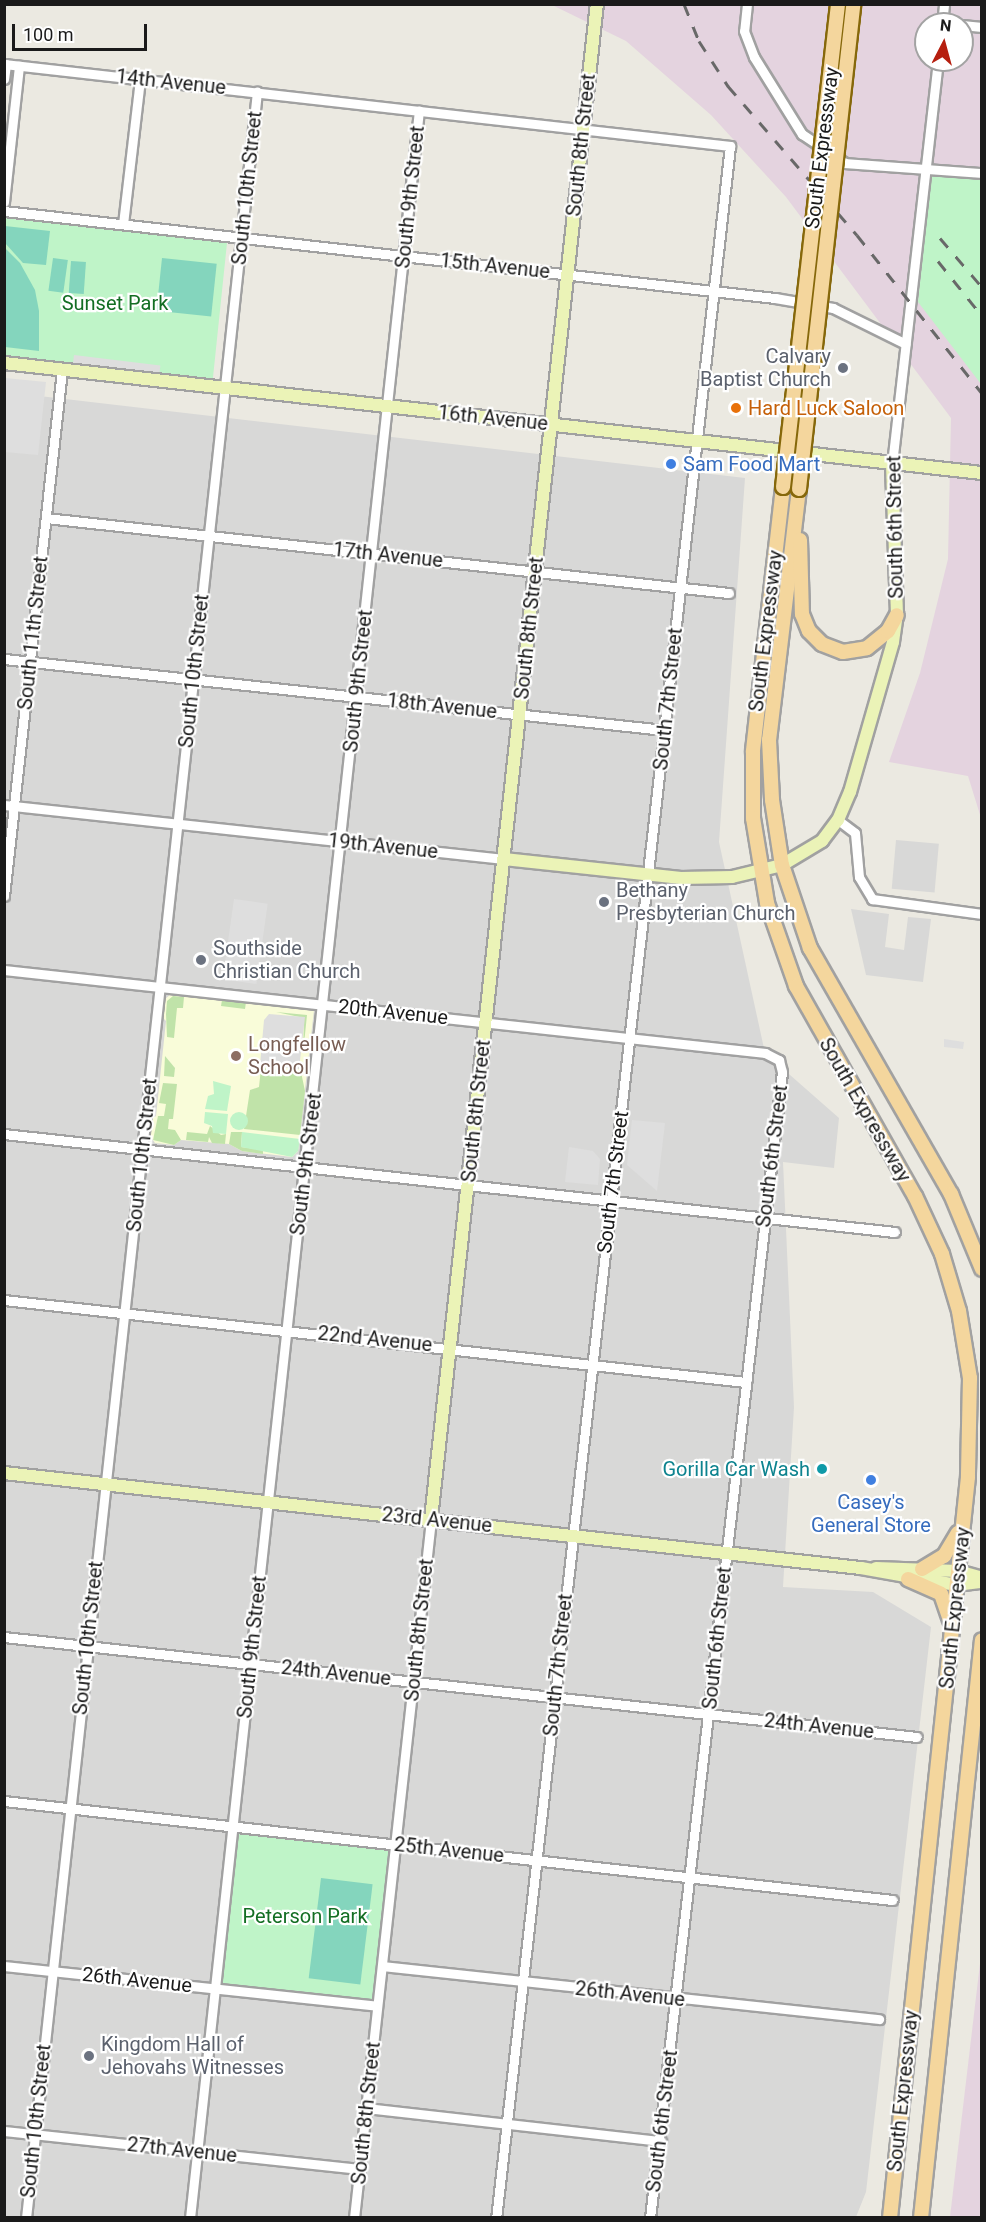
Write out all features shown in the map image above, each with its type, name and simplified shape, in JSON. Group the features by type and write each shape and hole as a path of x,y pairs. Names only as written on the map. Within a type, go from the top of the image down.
{"main road":[{"name":"South Expressway","path":"838,4 753,752 753,818 772,924 796,986 915,1196 951,1280 966,1347 971,1388 972,1426 964,1511 890,2217"},
{"name":"South Expressway","path":"853,4 769,740 772,800 782,865 810,948 951,1194 981,1269"},
{"path":"799,489 801,606 808,632 833,650 858,651 878,641 897,615"},
{"path":"922,1569 950,1550 964,1511"},
{"path":"908,1579 941,1594 952,1633"},
{"name":"South Expressway","path":"921,2217 981,1640"}],"street":[{"name":"South 8th Street","path":"354,2217 597,4"},
{"path":"747,4 744,31 754,57 802,134 845,163 926,167 981,173"},
{"name":"14th Avenue","path":"5,64 730,146"},
{"path":"4,79 5,64"},
{"path":"4,202 19,66"},
{"name":"South 6th Street","path":"761,872 782,865 814,849 838,820 886,667 897,615 892,464 937,72"},
{"path":"123,224 140,79"},
{"name":"South 10th Street","path":"26,2217 257,92"},
{"name":"South 9th Street","path":"190,2217 324,1004 419,110"},
{"name":"South 7th Street","path":"496,2217 730,146"},
{"name":"15th Avenue","path":"4,211 714,291 833,308 906,344"},
{"name":"16th Avenue","path":"4,363 981,473"},
{"name":"South 11th Street","path":"4,896 9,805 30,662 63,370"},
{"name":"17th Avenue","path":"46,518 729,593"},
{"name":"18th Avenue","path":"4,659 664,730"},
{"name":"19th Avenue","path":"9,805 701,879 761,872"},
{"path":"838,820 851,828 858,838 859,877 872,899 981,914"},
{"name":"20th Avenue","path":"4,970 629,1037 765,1053 779,1060"},
{"name":"South 6th Street","path":"650,2217 661,2141 782,1072 779,1060"},
{"path":"4,1134 895,1232"},
{"name":"22nd Avenue","path":"4,1300 287,1329 746,1382"},
{"name":"23rd Avenue","path":"4,1473 573,1534 869,1569 922,1569 957,1578"},
{"name":"23rd Avenue","path":"869,1569 908,1579 981,1580"},
{"name":"24th Avenue","path":"4,1637 917,1737"},
{"name":"25th Avenue","path":"4,1801 892,1900"},
{"name":"26th Avenue","path":"4,1966 377,2006"},
{"name":"26th Avenue","path":"382,1966 879,2019"},
{"path":"366,2108 661,2141"},
{"name":"27th Avenue","path":"4,2130 360,2169"}],"shaded area":[{"path":"552,5 981,5 981,818 968,776 889,762 920,673 948,559 951,418 786,197 711,115 626,41"},
{"path":"74,355 160,366 158,381 72,371"},
{"path":"5,378 46,382 38,455 5,452"},
{"path":"5,392 745,478 719,842 765,1053 839,1118 834,1168 783,1162 794,1407 783,1587 873,1592 931,1627 866,2192 856,2217 5,2218"},
{"path":"896,840 939,844 935,893 892,889"},
{"path":"234,899 268,904 256,984 223,979"},
{"path":"851,909 889,914 885,947 904,950 908,917 931,919 923,982 866,975"},
{"name":"Longfellow School","path":"172,993 314,1010 298,1151 292,1157 242,1151 229,1144 181,1140 174,1145 155,1143 150,1136 151,1119 156,1116 166,1021 162,1017 164,1000"},
{"path":"269,1014 305,1017 299,1069 260,1065 264,1020"},
{"path":"944,1039 964,1042 963,1049 944,1047"},
{"path":"632,1120 665,1123 657,1191 627,1165"},
{"path":"569,1147 593,1151 600,1159 598,1185 565,1182"},
{"path":"981,1955 981,2217 950,2217"}],"green space":[{"path":"931,175 981,180 981,384 918,302"},
{"name":"Sunset Park","path":"5,218 227,243 212,387 72,371 63,363 5,356"},
{"path":"5,226 50,231 46,265 23,263 5,243"},
{"path":"4,247 20,263 35,290 39,311 39,351 5,347"},
{"path":"53,258 68,260 63,293 48,291"},
{"path":"162,258 217,264 211,316 156,311"},
{"path":"71,261 86,262 84,294 69,293"},
{"path":"173,996 184,997 183,1008 177,1008 174,1038 167,1037 166,1014 167,1001"},
{"path":"222,1000 246,1002 245,1009 221,1006"},
{"path":"276,1012 307,1015 303,1054 304,1018"},
{"path":"165,1056 175,1068 174,1077 164,1076"},
{"path":"261,1068 301,1072 305,1091 300,1135 244,1129 250,1090 259,1087"},
{"path":"213,1081 231,1086 227,1111 205,1109 208,1096 214,1094"},
{"path":"163,1083 177,1084 173,1119 169,1119 168,1129 175,1130 181,1140 174,1145 153,1140 158,1116 164,1116 166,1104 159,1103"},
{"path":"205,1112 228,1114 226,1134 213,1133 212,1126 204,1123"},
{"path":"239,1112 245,1115 248,1121 245,1127 239,1130 233,1127 230,1121 233,1115"},
{"path":"210,1126 221,1135 226,1134 225,1144 212,1143 209,1137 208,1142 186,1140 187,1132 207,1134"},
{"path":"231,1132 242,1132 241,1147 263,1150 263,1154 242,1151 229,1144"},
{"path":"242,1132 300,1139 298,1151 292,1157 241,1147"},
{"name":"Peterson Park","path":"233,1826 395,1843 378,2006 216,1989"},
{"path":"321,1878 373,1884 360,1985 309,1978"}],"railway":[{"path":"684,4 699,41 728,86 857,235 982,393"},
{"path":"940,238 982,287"},
{"path":"938,261 982,316"}],"place":[{"name":"Calvary Baptist Church","path":"843,368"},
{"name":"Hard Luck Saloon","path":"736,408"},
{"name":"Sam Food Mart","path":"671,464"},
{"name":"Bethany Presbyterian Church","path":"604,902"},
{"name":"Southside Christian Church","path":"201,960"},
{"name":"Longfellow School","path":"236,1056"},
{"name":"Gorilla Car Wash","path":"822,1469"},
{"name":"Casey's General Store","path":"871,1480"},
{"name":"Kingdom Hall of Jehovahs Witnesses","path":"89,2056"}]}
